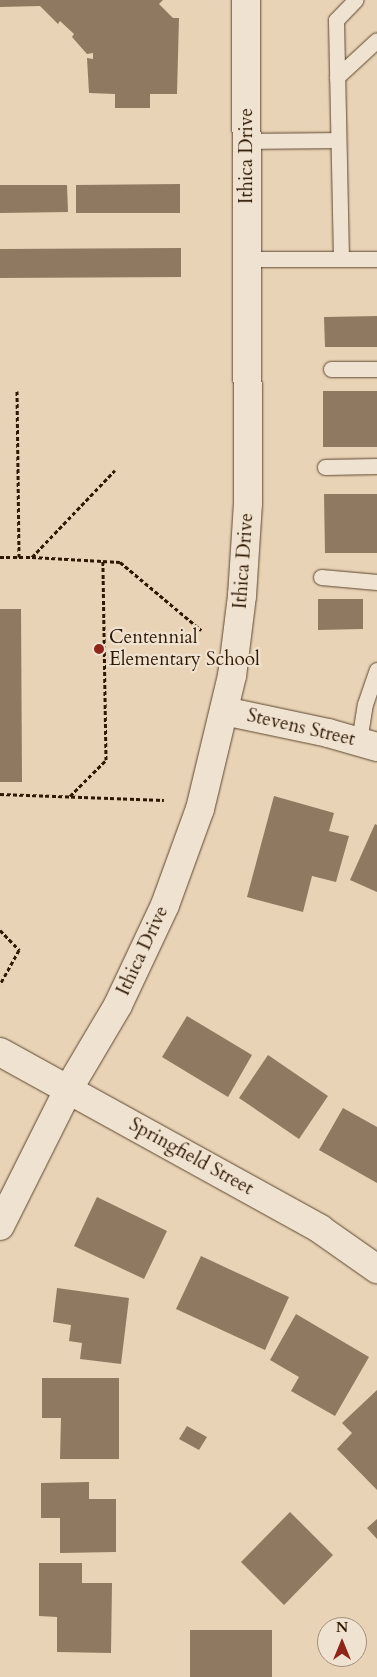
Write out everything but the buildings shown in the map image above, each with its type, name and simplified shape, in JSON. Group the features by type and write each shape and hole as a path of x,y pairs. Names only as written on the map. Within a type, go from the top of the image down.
{"street":[{"name":"Ithica Drive","path":"0,1226 70,1088 118,1005 166,905 200,809 224,712 238,629 247,530 246,0"},
{"name":"Stevens Street","path":"224,712 368,744"},
{"name":"Springfield Street","path":"0,1052 70,1088 320,1229 377,1269"}],"lane":[{"path":"341,259 336,20 355,0"},
{"path":"337,77 377,40"},
{"path":"246,141 338,140"},
{"path":"247,258 377,259"},
{"path":"330,369 377,369"},
{"path":"325,467 377,466"},
{"path":"320,578 377,582"},
{"path":"368,744 365,704 377,670"}],"path":[{"path":"17,391 19,557"},
{"path":"32,557 115,470"},
{"path":"0,557 120,562 201,630"},
{"path":"70,796 106,760 103,561"},
{"path":"0,794 164,800"},
{"path":"0,930 19,950 0,984"}],"place":[{"name":"Centennial Elementary School","path":"99,649"}]}
